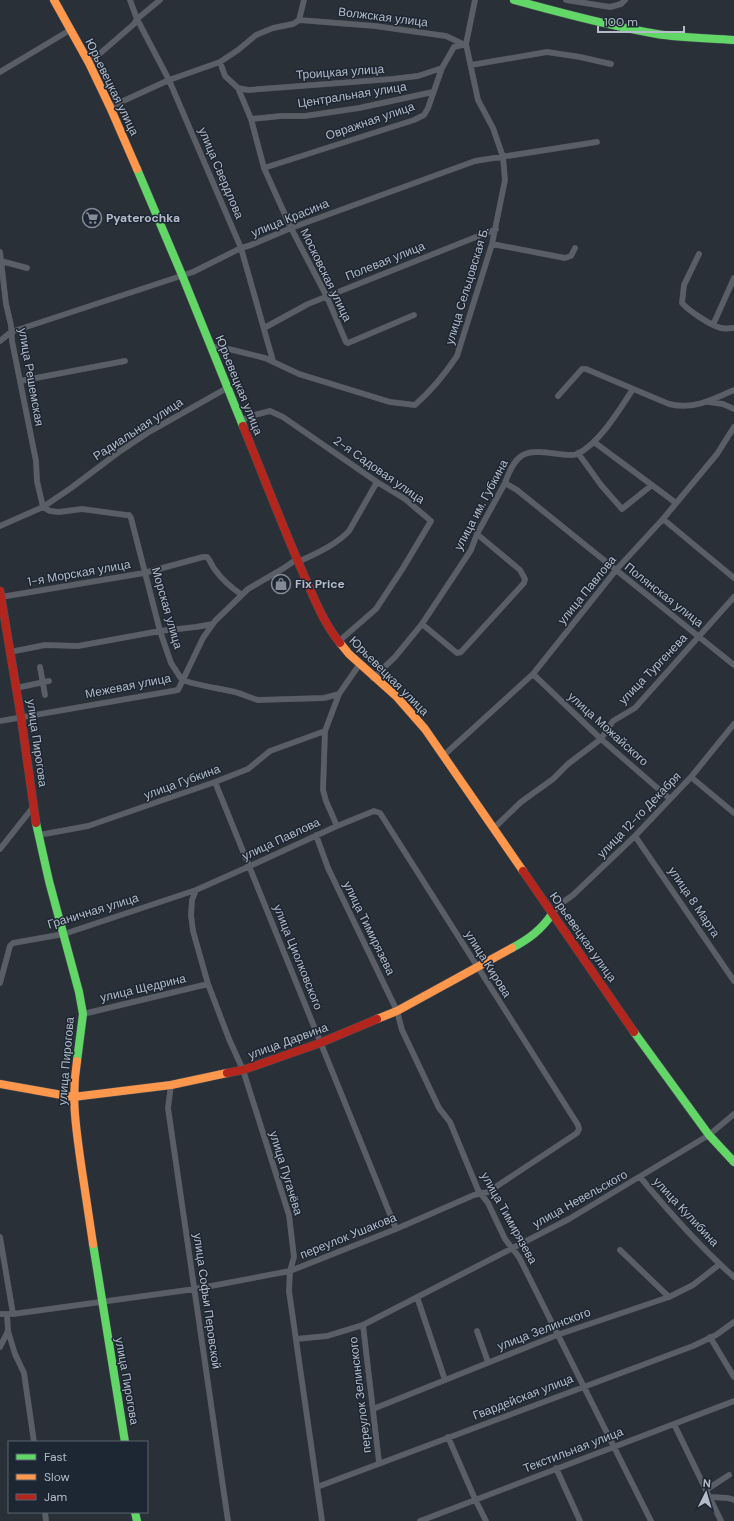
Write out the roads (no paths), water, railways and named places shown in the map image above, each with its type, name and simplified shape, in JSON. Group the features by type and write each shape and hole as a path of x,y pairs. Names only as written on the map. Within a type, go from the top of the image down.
{"street":[{"name":"Юрьевецкая улица","path":"54,0 89,62 110,106 182,275 240,421 322,618 338,642 359,665 412,713 444,755 645,1047 709,1135 734,1162"},
{"name":"улица Свердлова","path":"130,0 137,19 169,80 241,248 273,361"},
{"path":"89,62 160,0"},
{"path":"110,106 169,80 220,62 238,50 256,35 273,28 293,24 300,20 304,0"},
{"name":"улица Сельцовская Б.","path":"210,346 233,350 273,361 299,374 336,384 390,402 415,405 431,391 457,356 492,244 505,180 502,157 493,128 478,100 471,65 464,44 475,0"},
{"path":"514,0 570,16 637,30 666,35 734,40"},
{"path":"566,0 610,7 621,4 625,0"},
{"name":"Волжская улица","path":"300,20 375,26 446,36 464,44"},
{"path":"0,72 70,30"},
{"name":"Овражная улица","path":"264,168 414,120 424,115 428,108 442,68 454,47 464,44"},
{"path":"471,65 547,52 611,64"},
{"name":"Московская улица","path":"220,62 225,76 238,88 251,119 264,168 291,228 327,297 346,342 348,343 414,315"},
{"name":"Троицкая улица","path":"238,88 248,90 392,79 418,76 442,68"},
{"name":"Центральная улица","path":"251,119 305,116 359,108 433,92"},
{"name":"улица Красина","path":"0,341 11,332 193,272 241,248 291,228 475,161 597,142"},
{"name":"Полевая улица","path":"264,328 308,304 496,229"},
{"path":"492,244 565,258 571,256 575,248"},
{"name":"улица Решемская","path":"0,252 12,340 36,461 37,481 43,507"},
{"path":"699,254 684,285 682,303 686,308 713,325 722,328 734,328"},
{"path":"1,261 27,268"},
{"path":"713,325 734,278"},
{"path":"20,381 125,361"},
{"path":"558,396 582,369 586,369 669,404 679,406 700,405 734,390"},
{"name":"Радиальная улица","path":"43,507 137,440 227,388"},
{"path":"633,389 616,415 594,442 578,453 622,510 652,485"},
{"path":"708,402 723,404 734,409"},
{"name":"2-я Садовая улица","path":"240,421 251,416 270,411 282,417 377,482 405,499 431,521 376,609 338,642"},
{"name":"улица Павлова","path":"444,755 533,674 616,570 663,519 717,454 734,427"},
{"path":"594,442 676,503"},
{"name":"улица им. Губкина","path":"373,678 395,658 422,624 471,550 477,534 514,465 520,457 527,452 538,451 574,455 578,453"},
{"name":"Межевая улица","path":"0,721 178,690 203,638 213,624 248,589 297,560 316,554 343,537 349,531 377,482"},
{"name":"Полянская улица","path":"505,483 517,490 734,665"},
{"path":"0,526 43,507"},
{"name":"Морская улица","path":"43,507 50,511 59,512 82,509 129,516 131,518 144,573 160,630 171,663 182,680"},
{"path":"663,519 734,578"},
{"path":"422,624 457,653 461,652 524,582 525,579 520,570 477,534"},
{"name":"1-я Морская улица","path":"1,594 144,573 207,557 224,582 242,595"},
{"name":"улица Пирогова","path":"1,594 22,717 39,835 49,881 64,934 83,1014 74,1078 73,1097 75,1122 101,1301 125,1441"},
{"name":"улица Тургенева","path":"494,828 521,802 553,779 568,764 601,739 612,721 635,708 734,597"},
{"path":"10,652 45,645 68,646 91,644 160,630 213,624"},
{"path":"337,826 326,802 323,790 325,778 325,731 339,694 359,665"},
{"path":"40,667 46,682 45,695"},
{"name":"улица Можайского","path":"533,674 601,739 670,799"},
{"path":"182,680 197,685 237,692 248,698 258,700 324,698 339,694"},
{"path":"16,688 46,682"},
{"name":"улица 12-го Декабря","path":"552,914 635,836 691,777 734,724"},
{"name":"улица Губкина","path":"39,835 88,826 215,782 248,769 270,751 325,731"},
{"path":"691,777 734,813"},
{"name":"улица Циолковского","path":"215,782 396,1229"},
{"path":"0,849 34,806"},
{"name":"улица Павлова","path":"196,890 316,835 377,811"},
{"name":"улица Кирова","path":"377,811 380,813 478,967 578,1125 579,1129"},
{"name":"улица Тимирязева","path":"316,835 328,868 397,1011 402,1030 439,1108 450,1122 481,1193 488,1203 505,1239 519,1257 651,1521"},
{"name":"улица 8 Марта","path":"635,836 734,981"},
{"name":"Граничная улица","path":"0,983 10,946 13,943 64,934 196,890"},
{"name":"улица Пугачёва","path":"196,890 192,900 191,915 193,931 208,984 229,1039 243,1070 289,1215 294,1257 290,1271 289,1291 322,1521"},
{"name":"улица Дарвина","path":"0,1084 73,1097 170,1085 243,1070 320,1043 397,1011 529,939 545,924 552,914"},
{"name":"улица Щедрина","path":"83,1014 208,984"},
{"name":"улица Софьи Перовской","path":"170,1085 168,1108 228,1521"},
{"name":"улица Невельского","path":"296,1339 327,1336 363,1325 569,1219 709,1135 734,1114"},
{"name":"переулок Ушакова","path":"0,1314 7,1315 195,1289 290,1271 396,1229 474,1195 488,1192 577,1132 579,1129"},
{"name":"улица Кулибина","path":"640,1177 660,1201 734,1277"},
{"path":"0,1237 14,1314"},
{"path":"620,1250 669,1297"},
{"name":"улица Зелинского","path":"373,1409 557,1335 669,1297 693,1285 720,1264"},
{"path":"417,1297 445,1380"},
{"path":"7,1315 8,1331 15,1354 24,1374 34,1441"},
{"name":"Гвардейская улица","path":"317,1487 448,1436 693,1346 710,1338 734,1322"},
{"name":"переулок Зелинского","path":"363,1325 380,1462"},
{"path":"0,1347 8,1331"},
{"path":"477,1331 488,1362"},
{"path":"710,1338 734,1377"},
{"name":"Текстильная улица","path":"420,1521 734,1401"},
{"path":"674,1424 721,1521"},
{"path":"448,1436 475,1500 486,1521"},
{"path":"556,1468 580,1521"},
{"path":"706,1490 729,1475"},
{"path":"710,1497 728,1498 734,1500"}],"place":[{"name":"Pyaterochka","path":"92,218"},
{"name":"Fix Price","path":"281,584"}]}
